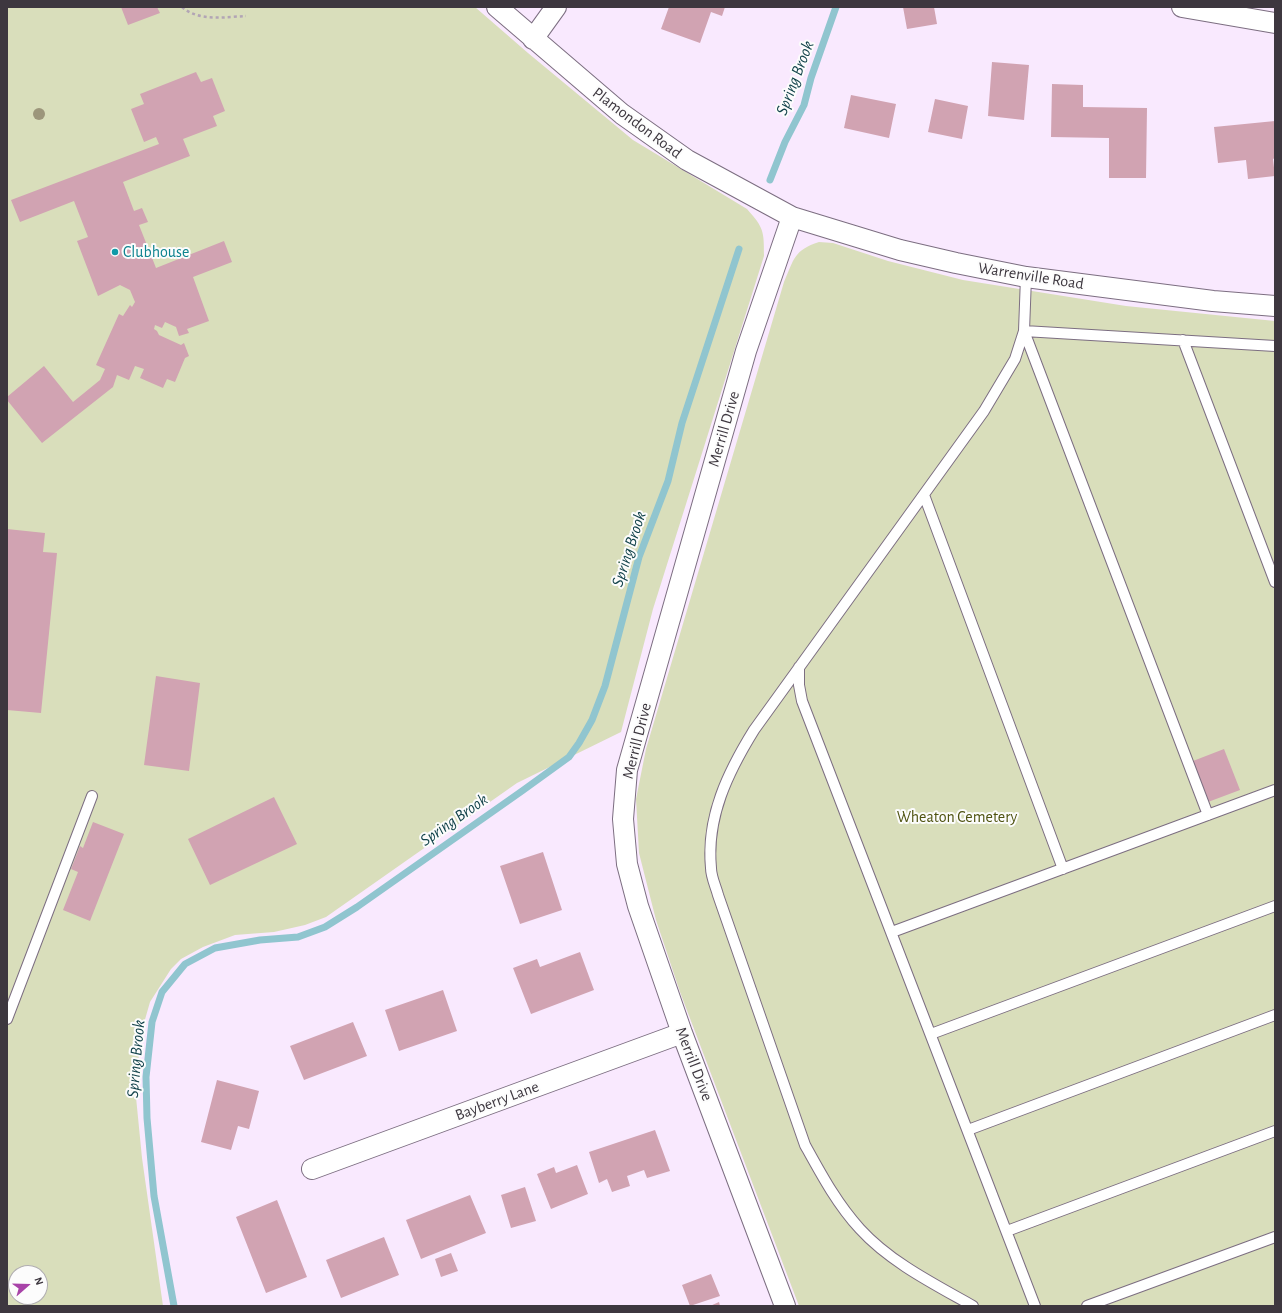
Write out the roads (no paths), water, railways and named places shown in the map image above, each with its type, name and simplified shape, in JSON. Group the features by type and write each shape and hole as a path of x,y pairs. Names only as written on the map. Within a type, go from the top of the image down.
{"street":[{"name":"Plamondon Road","path":"497,7 622,114 687,160 792,217"},
{"path":"533,39 556,7"},
{"path":"1182,7 1275,23"},
{"name":"Warrenville Road","path":"792,217 900,250 1026,277 1213,301 1275,306"},
{"name":"Merrill Drive","path":"785,1306 682,1033 638,906 627,864 623,819 627,770 746,352 792,217"},
{"name":"Bayberry Lane","path":"312,1169 682,1033"}],"lane":[{"path":"973,1306 914,1272 860,1230 839,1204 822,1174 806,1145 711,870 712,835 715,809 736,758 799,667 984,411 1015,359 1024,331 1026,277"},
{"path":"1024,331 1275,346"},
{"path":"1024,331 1208,815"},
{"path":"1183,340 1275,582"},
{"path":"924,495 1063,869"},
{"path":"799,667 802,701 1035,1306"},
{"path":"892,932 1275,790"},
{"path":"7,1019 92,796"},
{"path":"931,1034 1275,906"},
{"path":"968,1130 1275,1015"},
{"path":"1007,1231 1275,1131"},
{"path":"1087,1306 1275,1237"}],"waterway":[{"name":"Spring Brook","path":"770,180 785,142 804,105 811,78 836,7"},
{"name":"Spring Brook","path":"174,1306 154,1196 147,1118 146,1077 152,1022 162,992 185,964 215,948 260,940 298,937 325,927 357,907 569,757 592,720 605,686 639,557 668,481 682,423 739,249"}],"place":[{"name":"Clubhouse","path":"115,252"}],"park label":[{"name":"Wheaton Cemetery","path":"957,817"}]}
